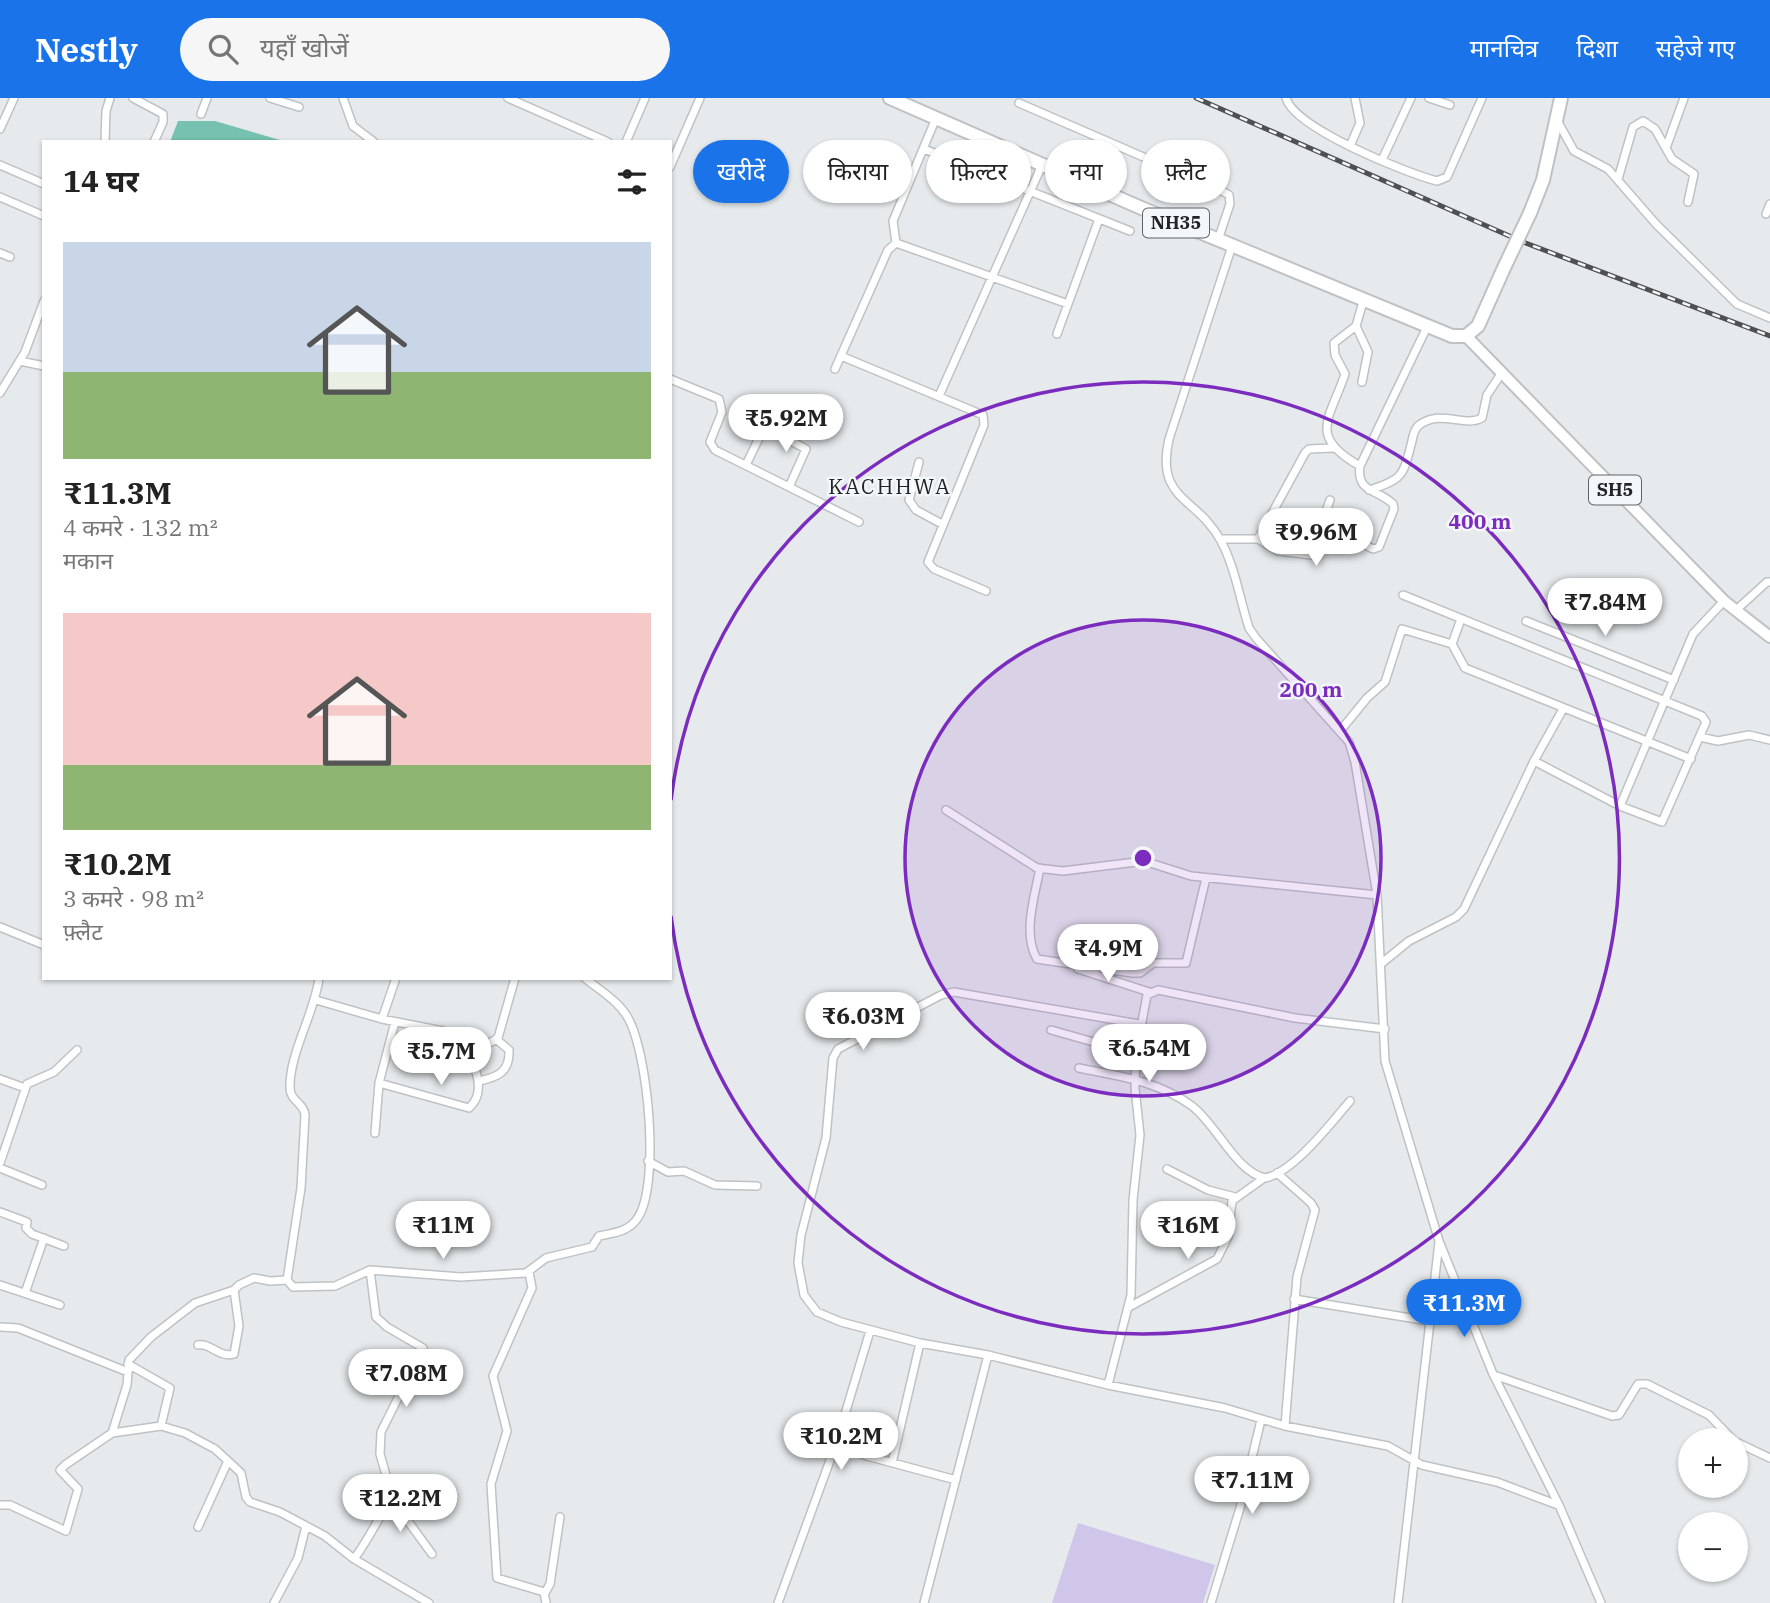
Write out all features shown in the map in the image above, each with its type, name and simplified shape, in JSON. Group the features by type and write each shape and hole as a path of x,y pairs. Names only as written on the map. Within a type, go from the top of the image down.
{"highway":[{"name":"NH35","path":"890,98 1363,302 1452,336 1466,337"},
{"path":"1466,337 1478,326 1544,180 1561,98"}],"main road":[{"name":"SH5","path":"1466,337 1724,601 1770,637"}],"street":[{"path":"0,129 15,98"},
{"path":"105,140 106,111 110,98"},
{"path":"201,114 207,98"},
{"path":"271,98 299,107"},
{"path":"343,98 353,126 371,140"},
{"path":"508,98 603,140"},
{"path":"627,140 645,98"},
{"path":"672,162 700,98"},
{"path":"1286,98 1288,105 1314,127 1350,146 1428,179 1443,180 1458,155 1482,98"},
{"path":"1350,146 1360,123 1355,98"},
{"path":"1382,160 1411,98"},
{"path":"1429,98 1450,105"},
{"path":"1666,148 1684,98"},
{"path":"138,99 163,114 163,122 155,140"},
{"path":"1020,103 1224,192 1230,204 1218,241"},
{"path":"896,243 894,221 936,118"},
{"path":"1618,180 1636,123 1643,121 1652,126 1675,162 1696,176 1688,202"},
{"path":"1558,122 1574,151 1605,167 1656,224 1737,304 1770,318"},
{"path":"0,165 42,183"},
{"path":"1031,189 1042,165"},
{"path":"1031,191 1130,231"},
{"path":"0,197 42,215"},
{"path":"939,396 1025,203"},
{"path":"1766,214 1770,204"},
{"path":"1057,334 1099,219"},
{"path":"896,243 1068,304"},
{"path":"835,369 888,250 896,243"},
{"path":"1232,246 1165,456 1165,470 1169,483 1220,539 1249,628 1256,639 1349,742 1355,762 1377,895 1385,1029 1384,1056 1439,1241 1493,1374 1559,1505 1601,1603"},
{"path":"0,253 10,257"},
{"path":"1334,448 1326,418 1345,374 1335,355 1334,342 1356,326 1363,302"},
{"path":"0,393 20,361 42,306"},
{"path":"1356,326 1368,352 1362,382"},
{"path":"1348,536 1373,549 1381,544 1394,509 1393,503 1361,484 1360,466 1427,327"},
{"path":"841,356 979,412 985,419 929,556 930,566 986,591"},
{"path":"20,361 42,366"},
{"path":"1368,490 1399,480 1419,426 1441,417 1474,421 1482,418 1487,395 1501,374"},
{"path":"672,380 719,399 722,412 711,435 711,446 859,522"},
{"path":"746,465 772,411"},
{"path":"765,427 806,449 789,487"},
{"path":"1258,539 1309,449 1334,448 1360,466"},
{"path":"919,462 909,500 916,510 942,524"},
{"path":"1220,539 1258,539 1278,551 1311,555 1330,500"},
{"path":"1735,611 1770,582"},
{"path":"1403,595 1705,718 1691,759 1662,822 1620,806 1534,761"},
{"path":"1620,806 1693,634 1724,601"},
{"path":"1452,644 1461,619"},
{"path":"1526,621 1674,680"},
{"path":"1340,731 1367,698 1385,682 1402,629 1452,644 1465,668 1475,674 1691,759"},
{"path":"1382,963 1409,941 1456,917 1464,909 1534,761 1563,709"},
{"path":"1700,737 1718,741 1749,735 1770,740"},
{"path":"946,810 1040,868 1063,871 1133,860 1206,878 1377,895"},
{"path":"1040,868 1031,923 1034,953 1039,960 1132,974 1140,973 1153,963 1185,965 1206,878"},
{"path":"0,927 42,943"},
{"path":"1064,964 1149,992 1158,990 1295,1018 1385,1029"},
{"path":"287,1280 301,1188 305,1115 304,1109 293,1098 290,1088 302,1029 316,1000 319,980"},
{"path":"382,1019 395,980"},
{"path":"470,1053 496,1039 514,980"},
{"path":"287,1280 293,1287 301,1289 335,1286 370,1270 461,1276 529,1272 542,1259 592,1247 599,1236 631,1227 644,1205 650,1115 634,1030 619,1006 587,980"},
{"path":"1139,1024 954,992 941,995 836,1051 820,1168 800,1244 800,1280 804,1296 817,1312 870,1331 920,1343 988,1355 1108,1385 1225,1408 1285,1426 1388,1446 1413,1460 1497,1482 1559,1505"},
{"path":"1108,1385 1129,1307 1133,1272 1133,1200 1139,1144 1136,1054 1139,1024 1149,992"},
{"path":"316,1000 454,1036 470,1053 479,1081 473,1104 466,1109 379,1083"},
{"path":"375,1133 379,1083 395,1022"},
{"path":"1051,1030 1136,1054"},
{"path":"479,1081 499,1076 506,1067 509,1050 496,1039"},
{"path":"42,1185 0,1166 25,1088 31,1080 54,1072 77,1050"},
{"path":"1079,1068 1135,1079 1168,1090 1212,1125 1247,1171 1265,1178"},
{"path":"0,1080 25,1088"},
{"path":"1167,1169 1208,1190 1235,1197 1277,1173 1314,1142 1350,1101"},
{"path":"0,1130 10,1130"},
{"path":"648,1161 667,1172 684,1171 715,1185 757,1186"},
{"path":"1277,1173 1311,1203 1315,1210 1294,1299 1294,1332 1285,1426"},
{"path":"1129,1307 1217,1259 1228,1237 1235,1197"},
{"path":"0,1212 27,1222 26,1228 31,1233 64,1246"},
{"path":"24,1293 44,1238"},
{"path":"1398,1603 1439,1241"},
{"path":"370,1270 376,1317 387,1327 423,1348 381,1432 380,1454 391,1498 432,1554"},
{"path":"529,1272 531,1288 493,1376 507,1431 493,1470 490,1493 498,1578 545,1593"},
{"path":"112,1433 127,1385 128,1368 151,1337 184,1309 234,1290 239,1284 254,1278 287,1280"},
{"path":"0,1285 60,1305"},
{"path":"198,1345 206,1344 226,1355 234,1354 239,1326 234,1290"},
{"path":"1294,1299 1429,1321"},
{"path":"0,1327 18,1328 80,1351 98,1361 128,1368 170,1388 161,1426"},
{"path":"778,1603 836,1444 870,1331"},
{"path":"892,1463 920,1343"},
{"path":"924,1603 988,1355"},
{"path":"1493,1374 1612,1416 1619,1415 1638,1384 1647,1384 1709,1415 1722,1428"},
{"path":"1211,1603 1240,1508 1261,1420"},
{"path":"0,1505 10,1505 66,1531 78,1489 60,1470 72,1459 93,1448 100,1438 112,1433 161,1426 186,1433 228,1461 243,1477 247,1500 325,1536 354,1559 429,1603"},
{"path":"836,1444 892,1463 956,1480"},
{"path":"1748,1447 1770,1458"},
{"path":"198,1527 228,1461"},
{"path":"354,1559 371,1536 383,1507 391,1498"},
{"path":"546,1603 545,1593 550,1584 561,1517"},
{"path":"274,1603 298,1558 306,1526"}],"shaded area":[{"path":"178,121 215,121 280,140 171,140"},
{"path":"1078,1523 1215,1565 1203,1603 1052,1603"}],"railway":[{"path":"1196,98 1523,242 1770,336"}],"district":[{"name":"KACHHWA","path":"890,487"}]}
